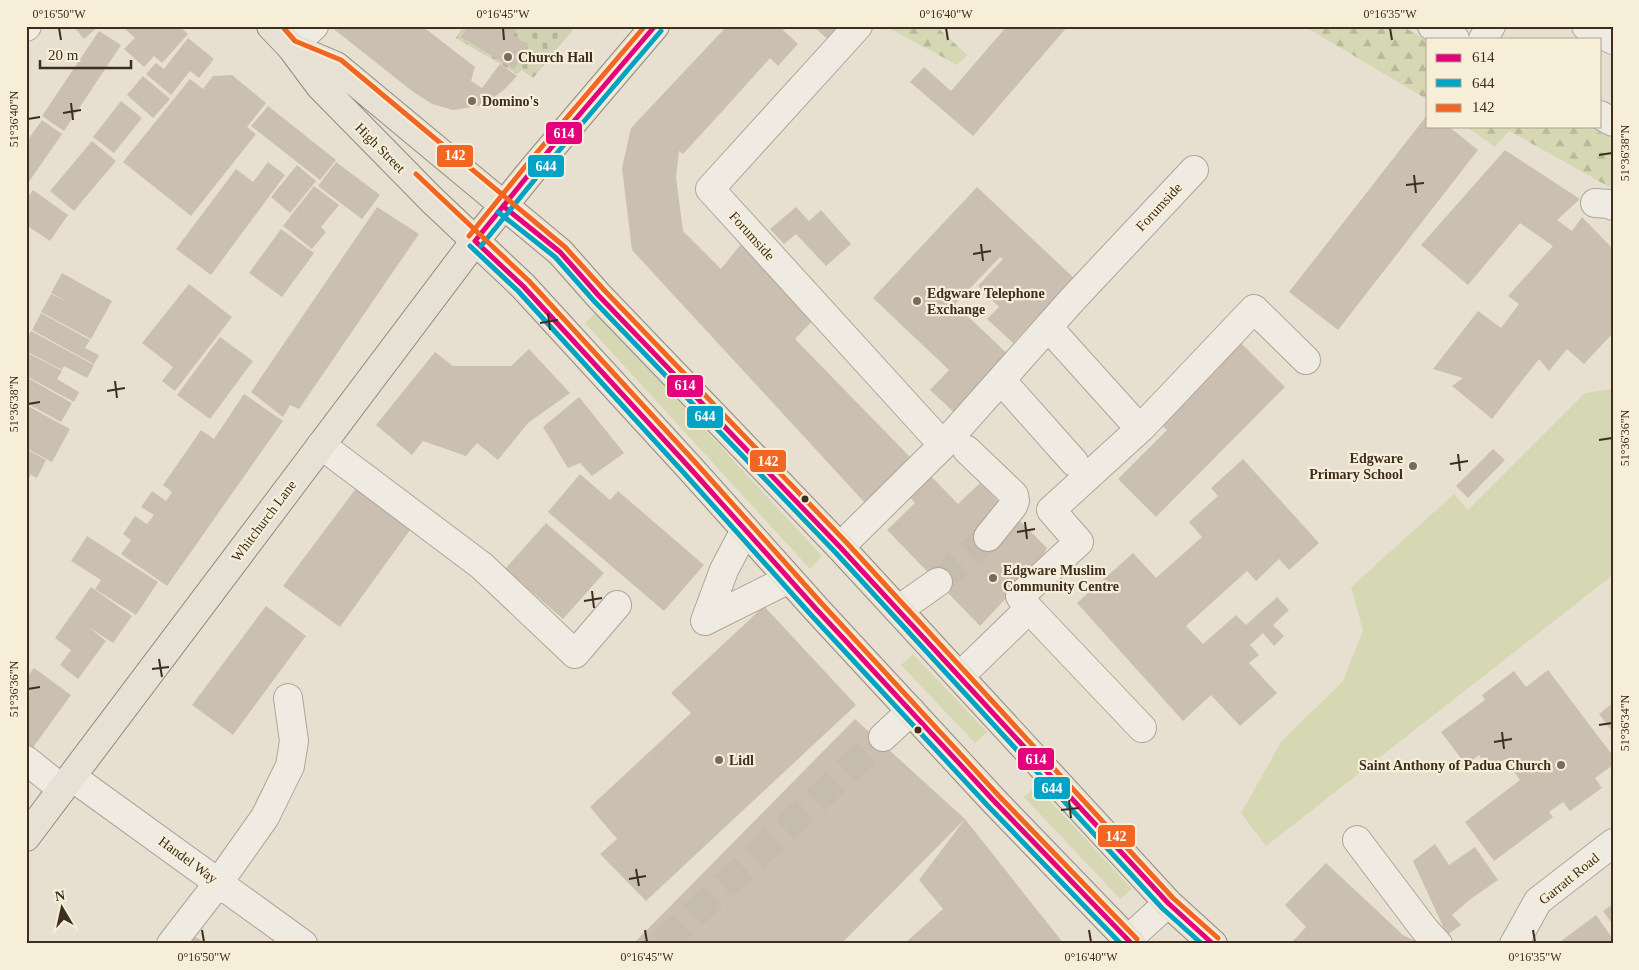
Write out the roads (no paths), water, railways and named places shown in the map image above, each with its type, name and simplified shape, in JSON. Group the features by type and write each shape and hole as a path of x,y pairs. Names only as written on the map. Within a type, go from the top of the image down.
{"main road":[{"name":"High Street","path":"271,26 292,47 320,86 431,199 523,286 789,579 1127,942"},
{"name":"Whitchurch Lane","path":"26,837 475,241 654,26"},
{"name":"High Street","path":"292,47 336,66 560,252 599,296 840,546 1168,902 1213,944"}],"street":[{"path":"292,47 314,26"},
{"name":"Forumside","path":"858,26 710,189 955,448"},
{"path":"1432,26 1453,38"},
{"path":"1484,38 1490,26"},
{"path":"1586,26 1613,40"},
{"name":"Forumside","path":"840,546 955,448 1001,380 1194,170"},
{"path":"1142,728 1029,609 1020,596 1079,542 1051,510 1141,428 1254,309 1306,360"},
{"path":"1048,327 1141,428"},
{"path":"1001,380 1074,462"},
{"path":"321,445 482,566 574,654 617,605"},
{"path":"955,448 1014,495 1015,501 1013,506 988,537"},
{"path":"745,530 724,570 705,621 789,579"},
{"path":"898,610 938,582"},
{"path":"960,676 1029,609"},
{"path":"170,944 219,882 265,817 290,766 294,741 288,698"},
{"path":"883,737 911,711"},
{"name":"Handel Way","path":"26,760 67,783 219,882 303,944"},
{"path":"1357,840 1425,930 1438,944"},
{"name":"Garratt Road","path":"1520,940 1538,901 1613,843"},
{"path":"1127,942 1168,902"}],"tunnel":[{"path":"938,582 988,537"},
{"path":"662,944 883,737"}],"place":[{"name":"Church Hall","path":"508,57"},
{"name":"Domino's","path":"472,101"},
{"name":"Edgware Telephone Exchange","path":"917,301"},
{"name":"Edgware Primary School","path":"1413,466"},
{"name":"Edgware Muslim Community Centre","path":"993,578"},
{"name":"Lidl","path":"719,760"},
{"name":"Saint Anthony of Padua Church","path":"1561,765"}]}
